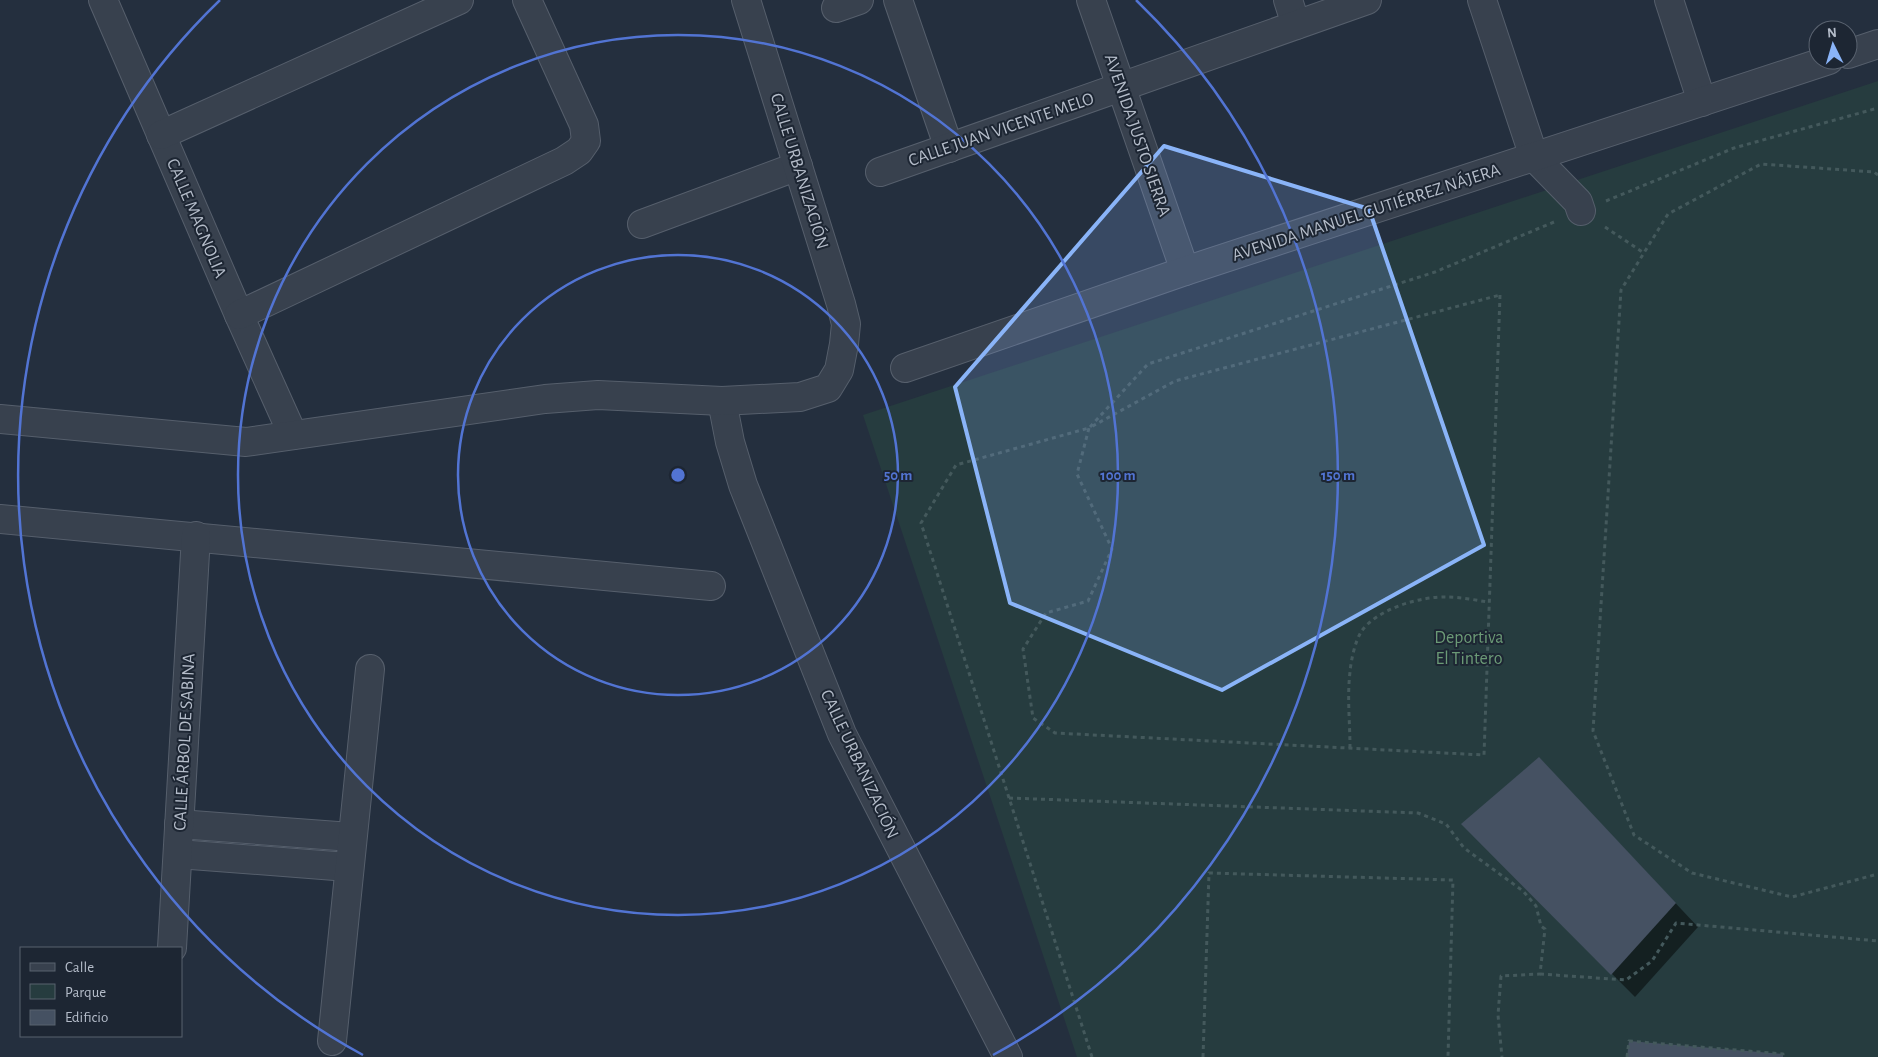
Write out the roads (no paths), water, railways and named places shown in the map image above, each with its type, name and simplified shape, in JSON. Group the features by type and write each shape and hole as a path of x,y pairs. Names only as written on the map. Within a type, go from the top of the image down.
{"street":[{"name":"CALLE MAGNOLIA","path":"104,0 293,436"},
{"path":"161,135 459,0"},
{"path":"239,315 564,161 579,152 586,141 584,125 527,0"},
{"name":"CALLE URBANIZACIÓN","path":"0,419 246,442 544,399 598,395 722,401 800,397 828,388 839,370 846,324 746,0"},
{"path":"898,0 949,148"},
{"name":"AVENIDA JUSTO SIERRA","path":"1091,0 1185,271"},
{"path":"1292,13 1367,0"},
{"path":"1482,0 1534,157 1578,202 1582,211"},
{"path":"1669,0 1702,102"},
{"name":"CALLE JUAN VICENTE MELO","path":"880,172 1122,87 1292,13"},
{"path":"1858,51 1878,44"},
{"name":"AVENIDA MANUEL GUTIÉRREZ NÁJERA","path":"905,368 1185,271 1808,67"},
{"path":"642,224 798,166"},
{"name":"CALLE URBANIZACIÓN","path":"722,401 730,442 743,485 842,734 1008,1057"},
{"path":"0,519 711,586"},
{"name":"CALLE ÁRBOL DE SABINA","path":"172,947 196,536"},
{"path":"332,1041 351,837 370,669"},
{"path":"179,824 351,837"},
{"path":"178,854 348,867"}],"park label":[{"name":"Deportiva El Tintero","path":"1469,648"}]}
